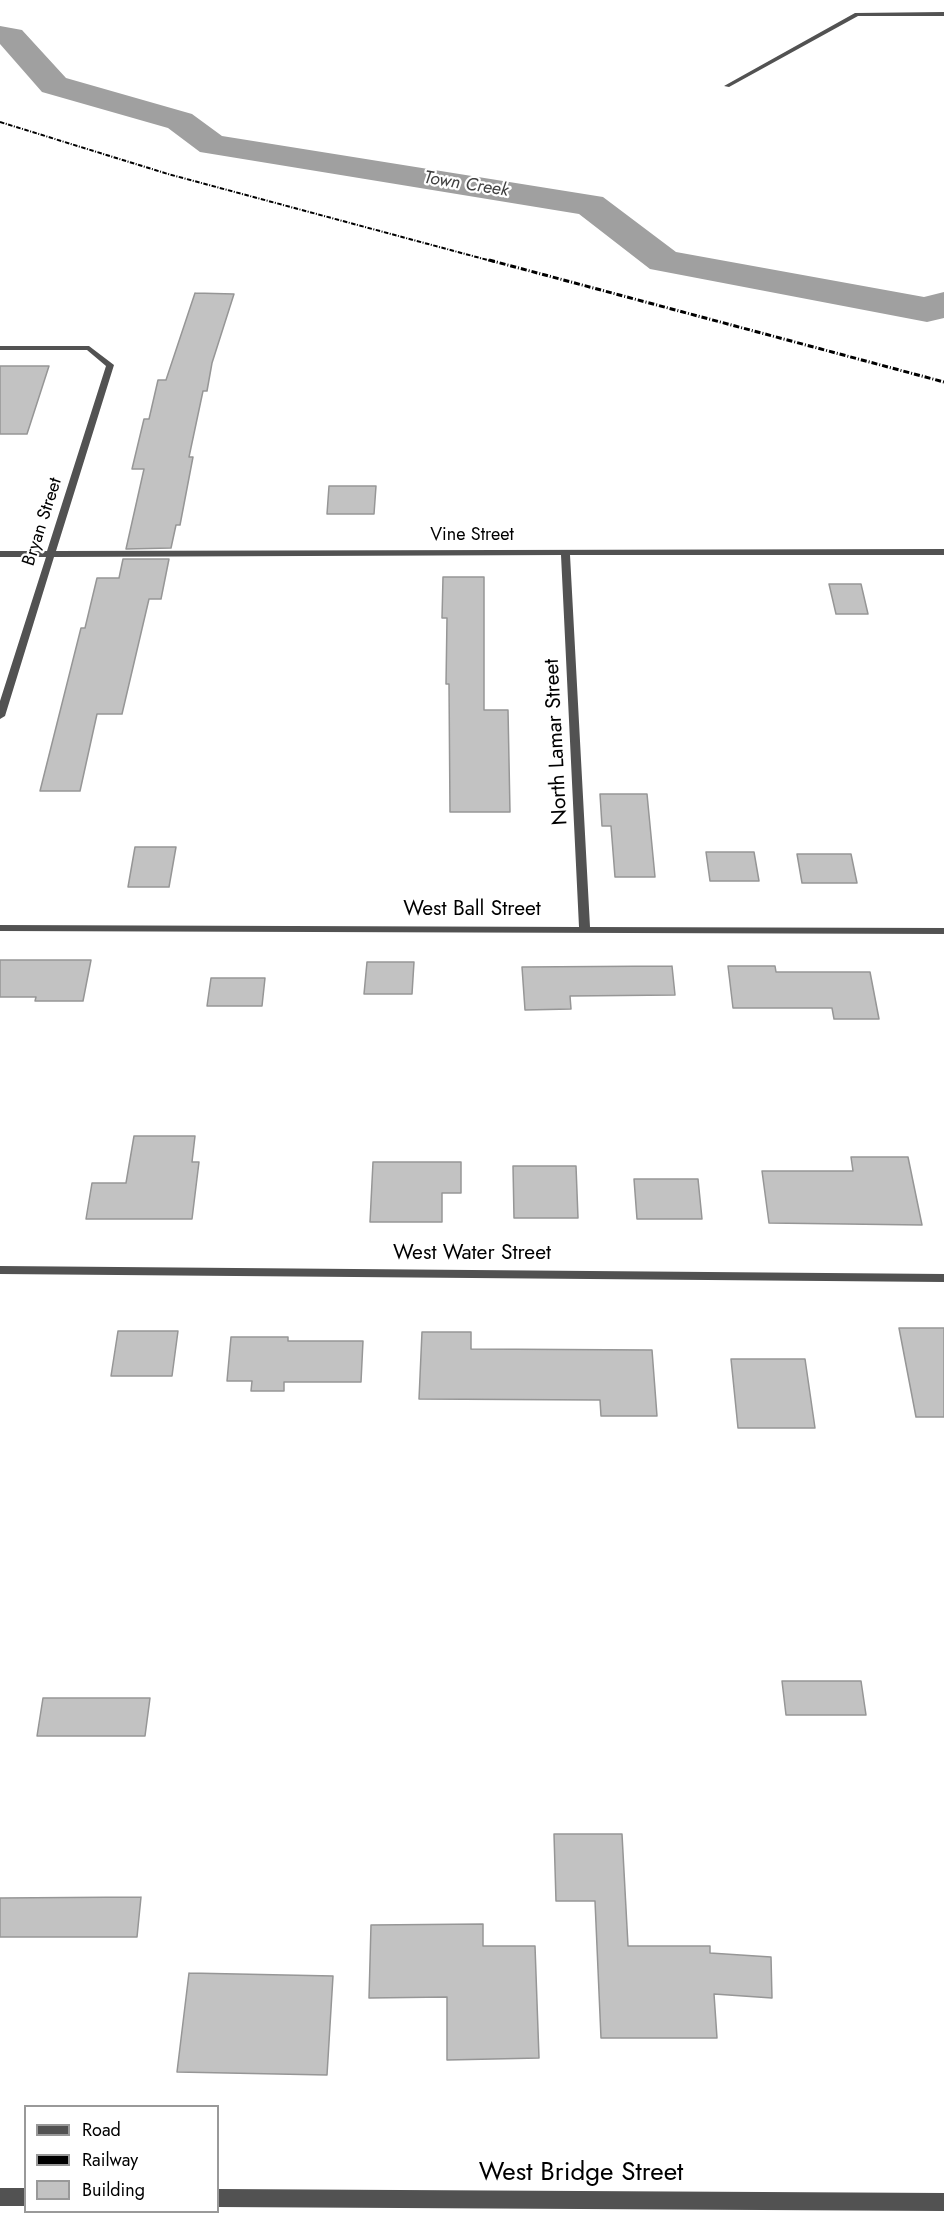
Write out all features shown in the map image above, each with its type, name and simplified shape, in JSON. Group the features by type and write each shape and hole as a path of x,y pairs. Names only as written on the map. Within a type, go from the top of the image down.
{"street":[{"path":"727,86 857,14 944,14"},
{"name":"Bryan Street","path":"0,348 89,348 111,365 49,554 0,716"},
{"name":"North Lamar Street","path":"565,552 585,930"},
{"name":"Vine Street","path":"0,554 944,552"},
{"name":"West Ball Street","path":"0,928 944,931"},
{"name":"West Water Street","path":"0,1270 944,1278"},
{"path":"0,2197 24,2197"},
{"name":"West Bridge Street","path":"219,2198 944,2202"}],"building":[{"path":"195,293 234,294 212,363 207,391 203,391 189,457 193,457 180,525 176,525 171,548 126,549 144,469 132,469 144,419 149,419 158,380 166,380"},
{"path":"0,366 49,366 27,434 0,434"},
{"path":"329,486 376,486 374,514 327,514"},
{"path":"123,559 169,559 161,599 149,599 122,714 97,714 80,791 40,791 81,628 85,628 97,578 119,578"},
{"path":"443,577 484,577 484,710 508,710 510,812 450,812 449,684 446,684 447,618 442,618"},
{"path":"829,584 861,584 868,614 836,614"},
{"path":"600,794 647,794 655,877 615,877 611,826 602,826"},
{"path":"135,847 176,847 169,887 128,887"},
{"path":"706,852 754,852 759,881 710,881"},
{"path":"797,854 851,854 857,883 802,883"},
{"path":"0,960 91,960 83,1001 35,1001 36,997 0,997"},
{"path":"367,962 414,962 412,994 364,994"},
{"path":"672,966 675,995 570,996 571,1009 525,1010 522,967"},
{"path":"728,966 775,966 776,972 870,972 879,1019 834,1019 832,1008 733,1008"},
{"path":"211,978 265,978 262,1006 207,1006"},
{"path":"134,1136 195,1136 192,1162 199,1162 192,1219 86,1219 92,1183 126,1183"},
{"path":"851,1157 908,1157 922,1225 769,1223 762,1171 853,1171"},
{"path":"373,1162 461,1162 461,1193 442,1193 442,1222 370,1222"},
{"path":"513,1166 576,1166 578,1218 514,1218"},
{"path":"634,1179 698,1179 702,1219 637,1219"},
{"path":"899,1328 944,1328 944,1417 916,1417"},
{"path":"118,1331 178,1331 172,1376 111,1376"},
{"path":"422,1332 471,1332 471,1349 652,1350 657,1416 601,1416 600,1400 419,1399"},
{"path":"231,1337 288,1337 288,1341 363,1341 361,1382 284,1382 284,1391 251,1391 252,1381 227,1381"},
{"path":"731,1359 805,1359 815,1428 738,1428"},
{"path":"782,1681 861,1681 866,1715 786,1715"},
{"path":"43,1698 150,1698 145,1736 37,1736"},
{"path":"554,1834 622,1834 628,1946 710,1946 710,1953 771,1957 772,1998 714,1994 717,2038 601,2038 595,1901 556,1901"},
{"path":"141,1897 137,1937 0,1937 0,1898"},
{"path":"483,1924 483,1946 535,1946 539,2058 447,2060 447,1997 369,1998 371,1925"},
{"path":"189,1973 333,1976 327,2075 177,2072"}],"waterway":[{"name":"Town Creek","path":"0,35 11,37 54,85 180,121 212,145 590,205 664,261 927,310 944,304"}],"railway":[{"path":"0,122 168,174 495,262"},
{"path":"489,260 944,382"}]}
